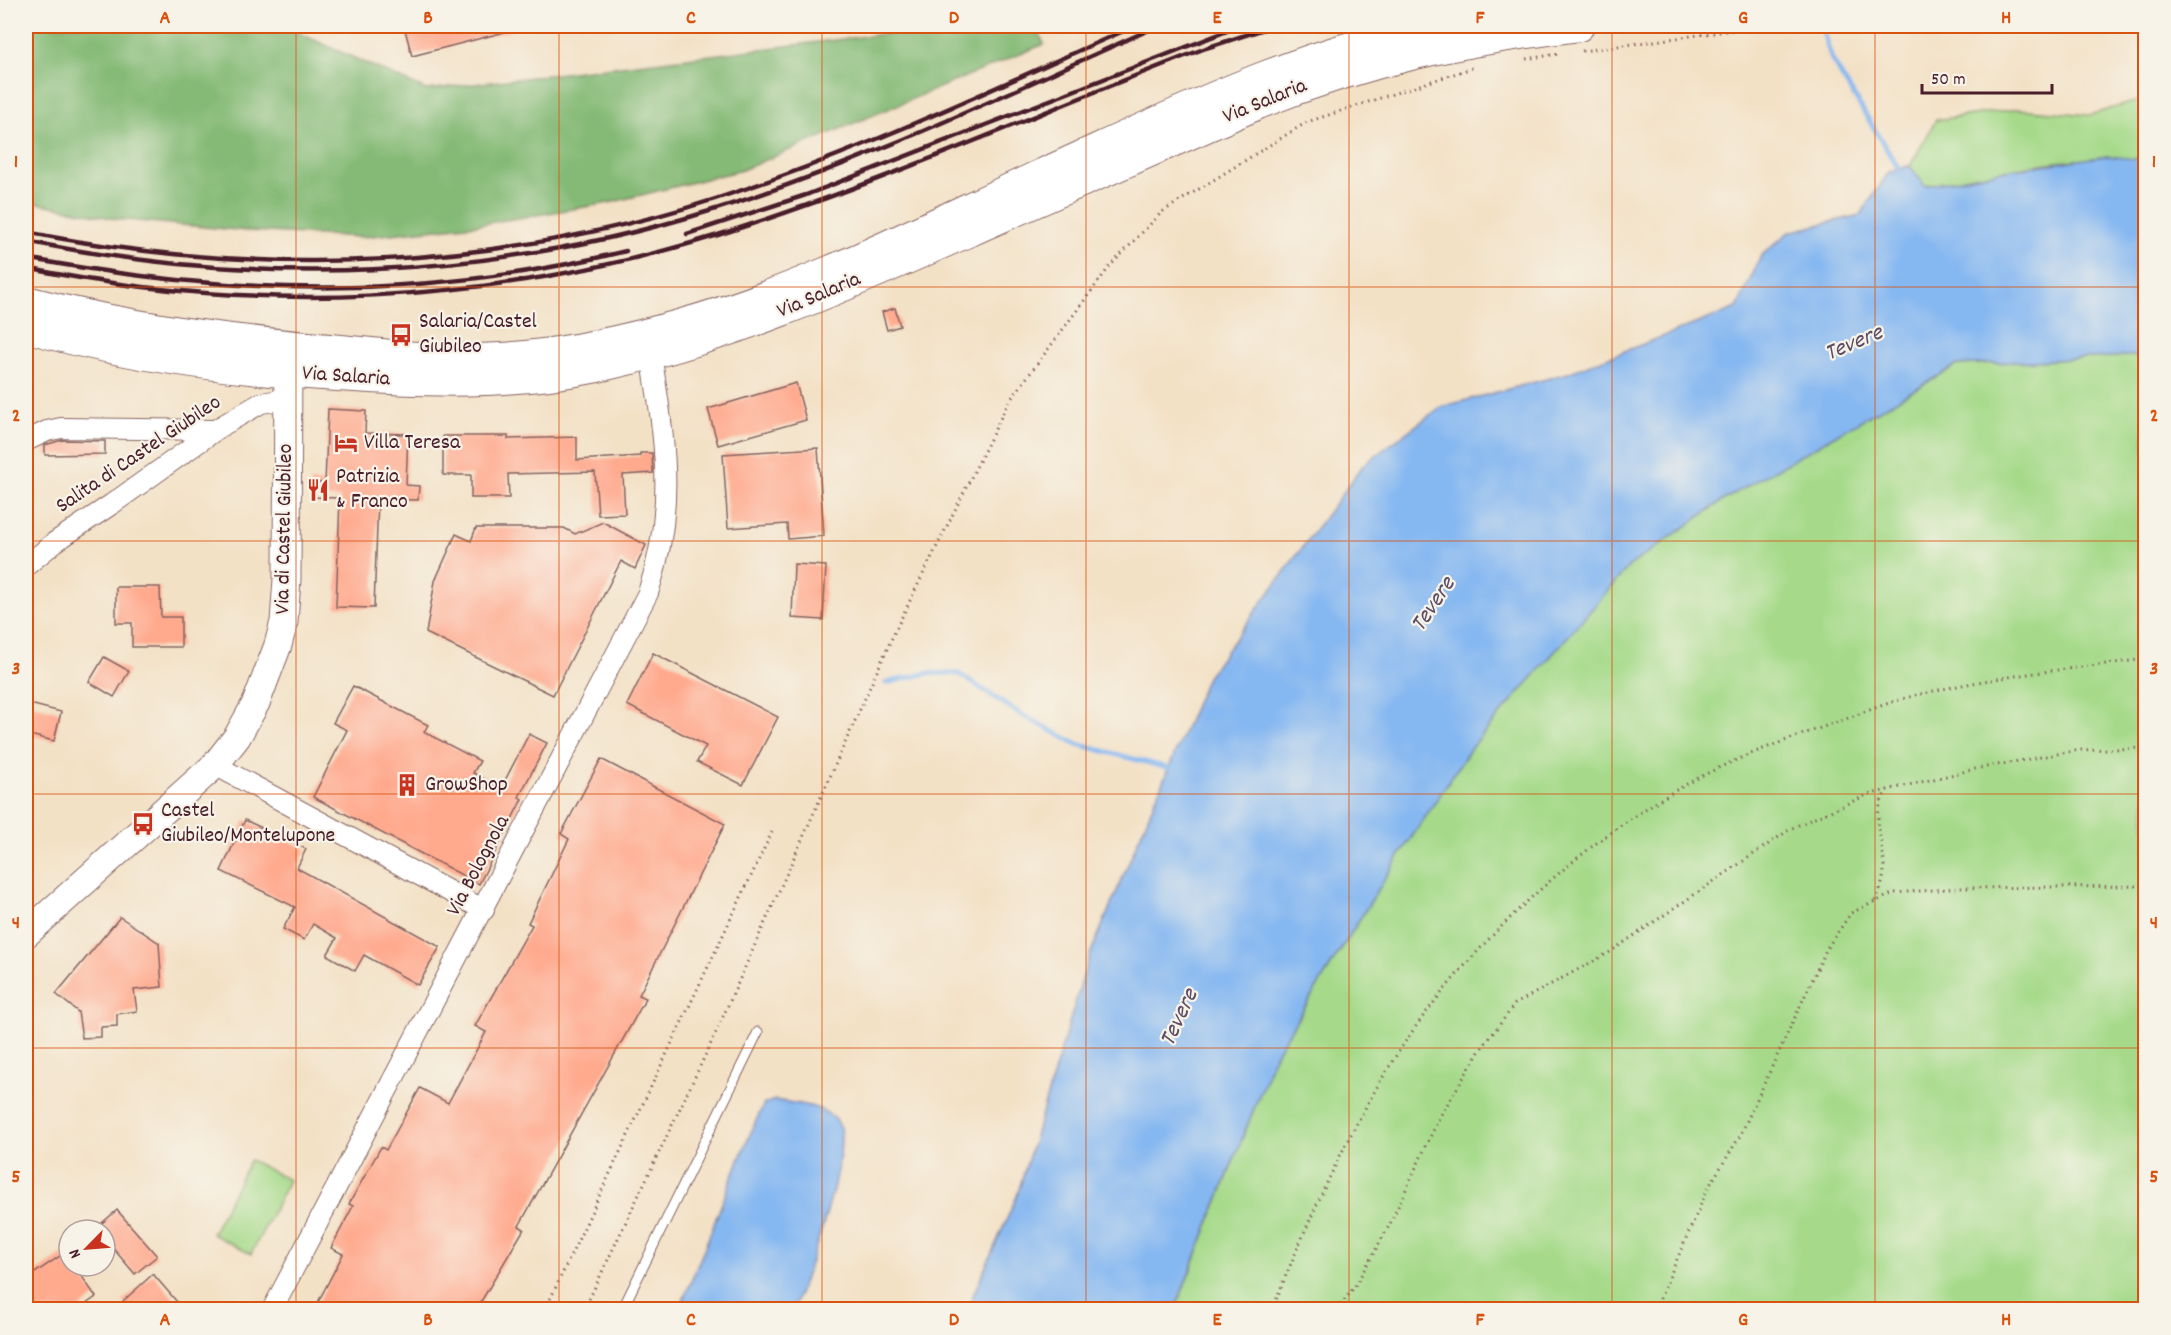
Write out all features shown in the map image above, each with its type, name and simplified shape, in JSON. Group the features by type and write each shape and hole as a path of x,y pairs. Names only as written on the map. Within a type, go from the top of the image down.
{"main road":[{"name":"Via Salaria","path":"26,301 177,333 288,373 448,358 508,357 601,344 680,324 776,291 836,267 1140,130 1288,69 1367,41 1437,26"},
{"name":"Via Salaria","path":"26,327 148,355 288,373 475,382 571,372 651,355 725,333 802,304 1304,86 1421,51 1576,39"}],"street":[{"name":"Via Bolognola","path":"272,1310 643,604 652,580 663,536 667,491 665,440 651,355"},
{"name":"Salita di Castel Giubileo","path":"26,566 55,542 215,430 261,403 288,373"},
{"name":"Via di Castel Giubileo","path":"26,934 215,765 237,737 256,703 279,645 284,622 287,579 288,373"},
{"path":"26,441 47,430 61,428 215,430"},
{"path":"215,765 484,910"}],"lane":[{"path":"622,1310 758,1032"}],"path":[{"path":"1576,39 1763,26"},
{"path":"1526,59 1561,54"},
{"path":"584,1310 713,1039 895,631 1008,403 1056,336 1110,266 1162,212 1306,122 1478,66"},
{"path":"1272,1310 1332,1175 1376,1091 1427,1011 1487,940 1554,879 1621,826 1702,776 1791,738 1909,697 2038,673 2145,658"},
{"path":"1336,1310 1355,1286 1389,1226 1439,1118 1479,1052 1515,1005 1640,933 1792,828 1867,795 1975,769 2079,750 2145,748"},
{"path":"1874,902 1883,885 1885,860 1876,823 1879,803 1887,790"},
{"path":"545,1310 772,832"},
{"path":"1655,1310 1708,1188 1740,1136 1827,948 1851,913 1894,893 1960,888 2145,886"}],"green space":[{"path":"26,26 283,26 426,90 948,26 1036,26 1044,44 742,170 609,203 476,225 362,237 248,231 116,219 26,201"},
{"path":"2145,99 2145,160 2062,161 1925,186 1910,166 1936,120 2017,109 2090,115"},
{"path":"2145,355 2145,1309 1175,1310 1275,1055 1396,861 1471,748 1629,566 1725,499 1957,365"},
{"path":"250,1160 289,1180 251,1254 212,1234"}],"water":[{"name":"Tevere","path":"2107,156 2145,160 2145,355 1957,365 1725,499 1629,566 1471,748 1396,861 1275,1055 1175,1309 967,1309 1017,1196 1089,957 1207,677 1364,464 1441,407 1565,374 1737,308 1761,256 1789,232 1860,215 1889,172 1910,166 1925,186 2007,170"},
{"path":"775,1100 823,1111 836,1120 841,1133 840,1154 827,1212 793,1309 679,1309 752,1129 764,1104"}],"building":[{"path":"404,26 512,26 513,30 412,56"},
{"path":"895,308 900,326 887,330 882,312"},
{"path":"796,383 806,420 718,445 708,409"},
{"path":"328,409 366,411 365,433 408,434 406,485 419,486 418,500 378,499 374,608 336,607 340,498 311,497 311,482 325,483"},
{"path":"443,436 508,436 508,439 577,437 577,460 640,456 640,453 652,453 653,473 623,475 625,514 598,515 595,472 508,474 509,498 471,498 471,475 443,475"},
{"path":"62,440 105,441 105,454 45,455 45,445"},
{"path":"818,448 824,536 788,539 787,524 728,528 723,454"},
{"path":"603,522 646,545 635,569 621,561 553,695 426,633 435,581 456,534 471,541 476,528 564,528 575,534"},
{"path":"794,564 826,566 823,620 792,618"},
{"path":"116,587 160,587 161,617 181,617 181,647 132,647 132,623 116,623"},
{"path":"653,653 778,717 743,785 697,762 706,746 627,705"},
{"path":"104,657 129,671 114,697 89,682"},
{"name":"GrowShop","path":"353,686 428,725 424,732 480,761 473,773 501,788 529,734 547,743 519,797 522,799 479,884 313,797 347,730 333,723"},
{"path":"26,703 61,712 54,741 26,734"},
{"path":"601,759 725,824 639,995 646,998 519,1226 524,1229 476,1310 314,1310 343,1254 331,1248 353,1206 349,1204 381,1147 386,1150 420,1088 448,1103 486,1032 475,1026 532,925 528,923 569,839 561,834"},
{"path":"245,820 306,849 297,868 440,947 418,985 364,955 355,971 327,955 337,938 313,924 304,940 283,929 295,907 221,871"},
{"path":"120,917 159,943 162,987 134,990 137,1011 117,1014 117,1026 101,1027 101,1037 82,1038 78,1012 56,994"},
{"path":"117,1210 157,1256 135,1274 117,1253 117,1218 108,1218"},
{"path":"57,1258 57,1278 83,1278 96,1297 77,1310 26,1310 26,1279"},
{"path":"153,1274 184,1310 130,1310 123,1301"}],"waterway":[{"path":"1824,35 1832,60 1902,174"},
{"path":"886,683 928,673 959,674 1020,714 1077,744 1168,768"}],"railway":[{"path":"26,232 116,247 207,257 298,261 388,259 479,251 569,237 657,216 795,171 942,112 1135,26"},
{"path":"26,241 112,256 199,266 286,270 373,269 459,263 546,251 631,233 716,209 829,170 940,124 1158,26"},
{"path":"687,234 806,195 1240,26"},
{"path":"26,268 112,283 199,293 287,297 374,295 461,289 548,276 633,258 780,215 842,193 1206,48 1273,26"},
{"path":"26,258 102,271 177,280 252,286 326,288 476,279 551,267 626,251"}],"place":[{"name":"Salaria/Castel Giubileo","path":"401,335"},
{"name":"Villa Teresa","path":"346,443"},
{"name":"Patrizia & Franco","path":"318,490"},
{"name":"GrowShop","path":"407,785"},
{"name":"Castel Giubileo/Montelupone","path":"143,824"}]}
